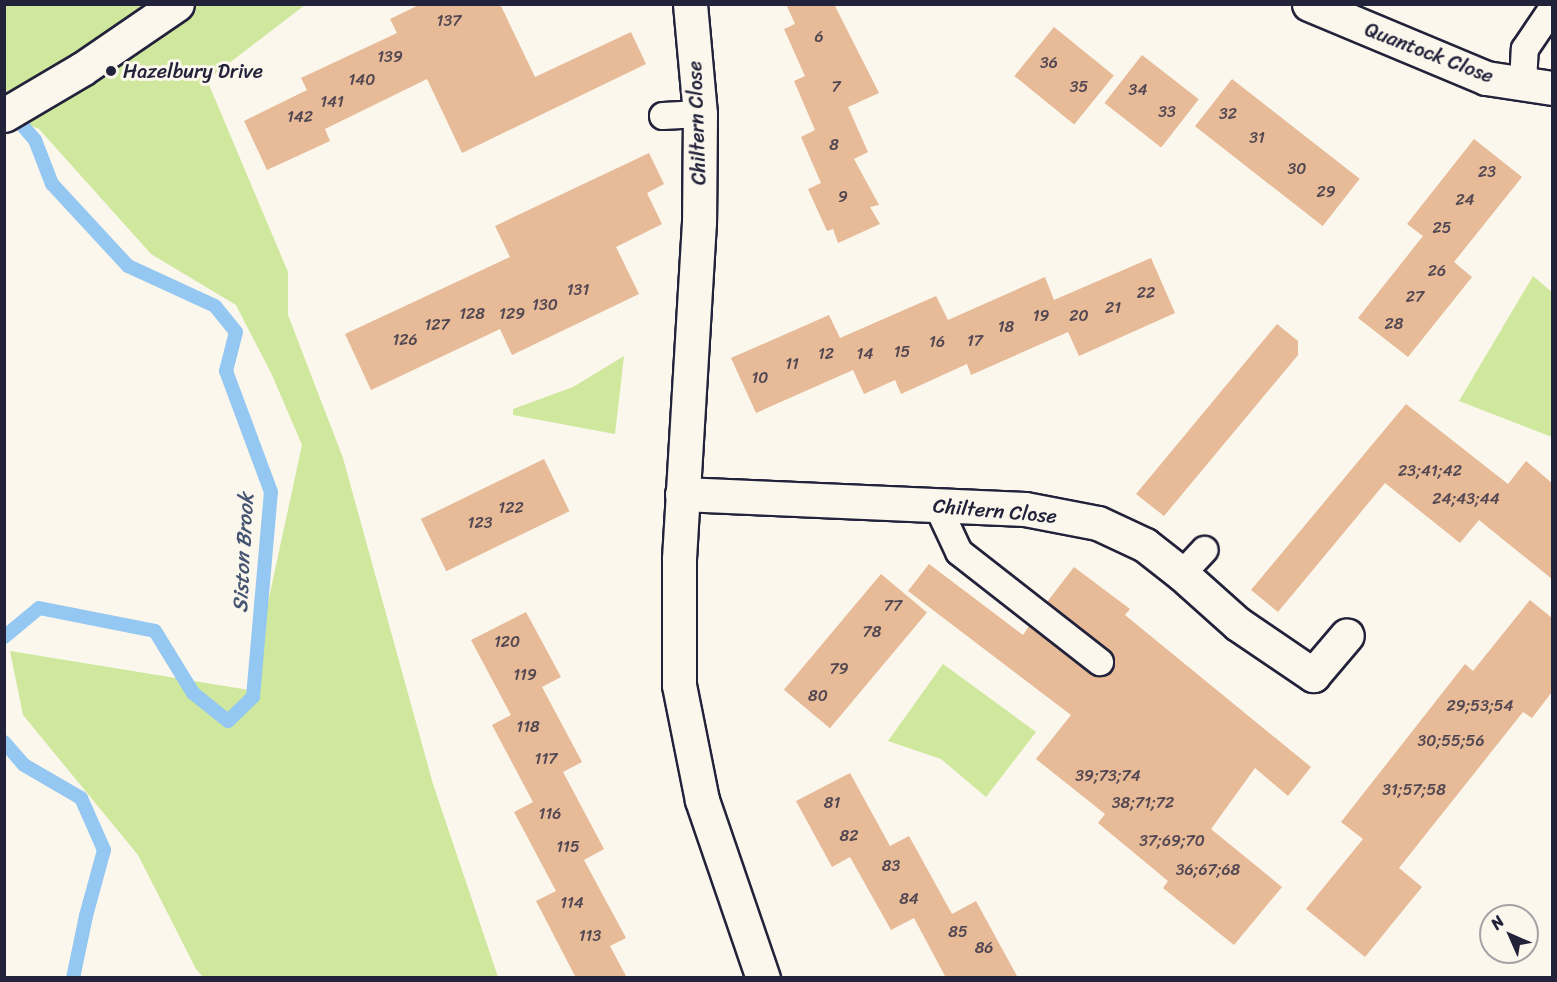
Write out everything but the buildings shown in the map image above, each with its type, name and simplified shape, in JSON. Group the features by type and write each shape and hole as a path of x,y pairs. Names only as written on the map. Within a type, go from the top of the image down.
{"street":[{"path":"4,115 82,69 177,4"},
{"name":"Chiltern Close","path":"690,4 700,114 699,222 686,462 682,494 679,685 702,800 763,978"},
{"name":"Quantock Close","path":"1309,4 1486,78 1538,86"},
{"name":"Chiltern Close","path":"682,494 1025,509 1098,523 1145,545 1182,574 1238,624 1313,675 1347,635"}],"lane":[{"path":"1538,86 1525,49 1552,9"},
{"path":"663,116 700,114"},
{"path":"937,505 959,552 1100,662"},
{"path":"1182,574 1204,550"}],"green space":[{"path":"5,5 305,5 207,80 288,272 288,315 343,458 433,784 498,977 203,977 196,969 138,855 23,715 10,651 249,690 302,445 272,375 236,305 151,254 39,129 5,115"},
{"path":"1533,276 1552,292 1552,437 1459,401"},
{"path":"624,356 615,434 513,415 513,409 573,387"},
{"path":"943,664 1036,732 986,797 941,759 888,741"}],"waterway":[{"name":"Siston Brook","path":"4,637 39,608 155,631 193,693 228,721 253,697 271,492 226,371 236,332 215,306 128,266 52,184 35,140 10,111"},
{"name":"Siston Brook","path":"4,742 24,765 81,798 104,850 86,916 73,978"}],"place":[{"name":"Hazelbury Drive","path":"111,71"}]}
